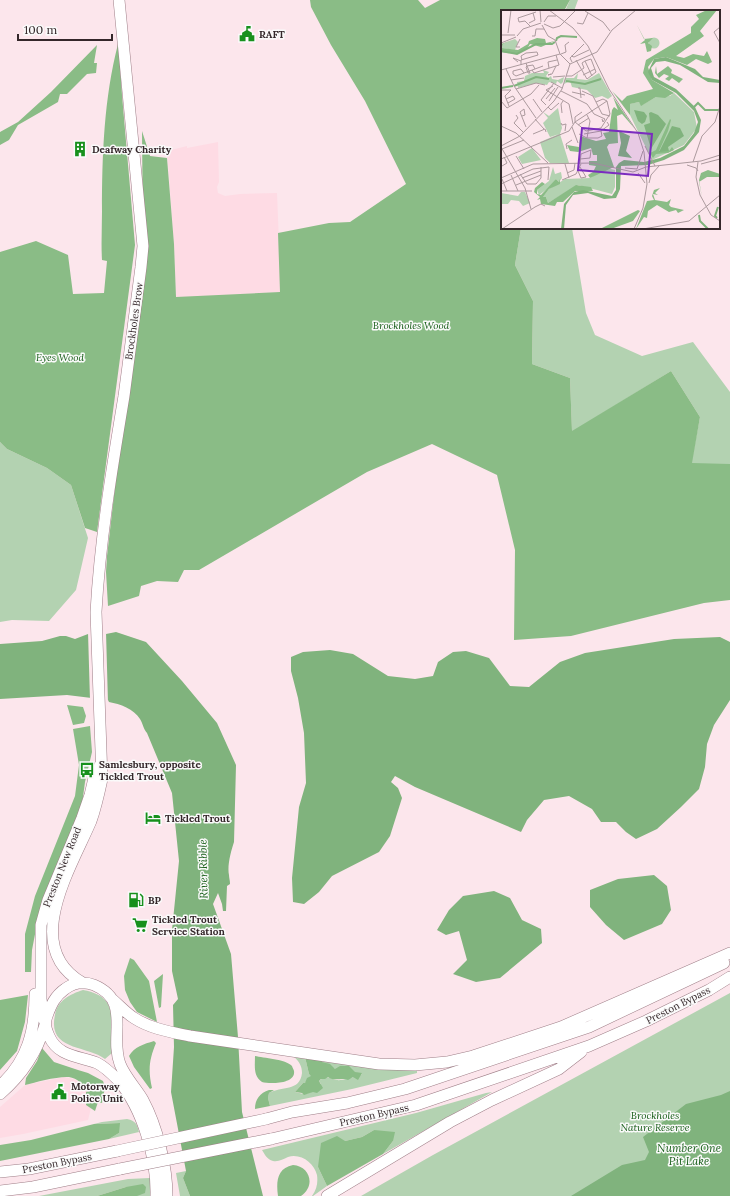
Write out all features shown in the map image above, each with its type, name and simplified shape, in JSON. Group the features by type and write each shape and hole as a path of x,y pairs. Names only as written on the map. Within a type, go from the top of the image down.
{"highway":[{"name":"Brockholes Brow","path":"96,612 100,555 108,490 124,395 143,246 119,0"},
{"name":"Preston New Road","path":"83,983 68,972 59,960 53,940 52,927 55,910 62,889 95,808 102,779 96,612"},
{"name":"Preston New Road","path":"45,1024 41,999 41,926 50,894 82,818 94,778 101,763"},
{"path":"0,1086 12,1073 20,1061 28,1046 32,1034 35,1010 36,942 41,926"},
{"path":"0,1094 21,1073 32,1057 38,1045 50,1006 55,998 67,987 83,983 92,984 102,989 128,1014 146,1025 162,1030 197,1037 341,1058 395,1065 415,1065 447,1062 473,1056 561,1027 730,953"},
{"name":"Preston Bypass","path":"0,1172 29,1169 117,1151 292,1112 347,1103 405,1089 589,1027 721,965 730,959"},
{"name":"Preston Bypass","path":"0,1191 33,1187 271,1139 416,1105 589,1046 646,1021 709,990 730,977"},
{"path":"113,1000 117,1016 117,1048 119,1061 124,1072 144,1102 151,1120 164,1166 167,1196"},
{"path":"45,1024 50,1038 56,1047 66,1054 90,1061 105,1068 119,1082 129,1096 141,1120 150,1146 154,1169 156,1196"},
{"path":"327,1196 450,1122 492,1100 559,1069 589,1046"}],"shaded area":[{"path":"218,142 218,193 225,196 277,193 281,292 176,298 174,244 167,151 187,146 187,148"},
{"path":"64,1077 74,1079 85,1086 89,1092 86,1105 91,1108 88,1120 0,1138 0,1107 25,1085"}],"green space":[{"name":"Brockholes Wood","path":"310,0 418,0 425,8 440,0 570,0 565,10 501,10 501,229 521,229 515,265 533,301 532,364 570,378 572,431 671,371 700,417 692,463 730,464 730,600 704,603 571,636 514,640 515,550 497,475 432,444 367,472 199,570 184,570 178,582 157,581 141,586 139,596 108,606 106,572 107,556 143,246 142,131 150,156 167,158 174,244 176,297 280,292 278,233 329,223 350,222 406,184 365,101 331,45 311,7"},
{"path":"570,0 578,0 574,10 565,10"},
{"name":"Eyes Wood","path":"118,44 135,245 97,532 85,528 71,485 47,468 7,449 0,442 0,252 36,241 68,255 73,294 104,293 107,261 102,260 103,148 113,64"},
{"path":"97,45 94,63 97,63 96,73 87,74 67,94 60,94 58,102 18,125 9,140 0,145 0,132 18,122 51,92"},
{"path":"521,229 572,229 586,313 595,335 642,356 693,342 730,392 730,464 691,464 700,417 671,371 572,432 570,378 532,364 533,301 515,265"},
{"path":"0,442 7,449 47,468 71,485 88,538 76,590 49,621 12,620 0,622"},
{"path":"67,705 83,707 86,716 84,723 73,725"},
{"path":"90,726 92,752 85,782 81,812 36,929 32,950 31,972 25,972 25,934 35,896 75,796 79,765 73,729"},
{"path":"130,958 134,960 149,981 157,1022 137,1012 130,1002 125,990 124,976"},
{"path":"163,974 161,1007 159,1008 154,981"},
{"path":"83,990 96,994 104,999 109,1005 112,1022 112,1053 105,1059 62,1041 57,1035 54,1027 56,1010 61,1002 69,996"},
{"name":"Brockholes Nature Reserve","path":"730,993 730,1196 361,1196 433,1155"},
{"path":"28,995 25,1022 17,1051 0,1070 0,1000"},
{"path":"154,1041 156,1043 150,1065 152,1088 150,1089 134,1067 129,1056 136,1048"},
{"path":"42,1048 54,1062 88,1073 103,1081 105,1087 102,1103 98,1102 95,1111 86,1105 86,1092 89,1091 75,1079 69,1077 53,1078 25,1085 26,1078 37,1061"},
{"path":"255,1056 285,1062 292,1066 294,1075 287,1081 271,1083 262,1082 256,1074"},
{"path":"294,1057 305,1057 309,1074 312,1076 295,1092 304,1094 315,1090 321,1084 319,1081 324,1078 339,1080 362,1074 335,1069 321,1062 323,1061 417,1069 417,1073 352,1089 270,1106 268,1098 269,1093 294,1086 300,1079 302,1073 301,1068 299,1062"},
{"path":"305,1057 323,1061 322,1062 330,1064 335,1069 340,1066 349,1066 355,1072 362,1073 358,1080 353,1077 348,1080 333,1079 328,1077 321,1079 319,1081 323,1088 317,1093 313,1092 304,1095 302,1093 295,1092 303,1083 305,1083 307,1078 311,1076 309,1074"},
{"path":"269,1090 274,1090 269,1093 268,1098 270,1106 255,1109 256,1102 259,1097"},
{"path":"492,1092 383,1154 393,1141 374,1130 362,1137 345,1141 318,1167 327,1186 313,1196 317,1186 317,1175 310,1163 298,1156 273,1161 265,1155 262,1150 416,1113"},
{"path":"127,1119 136,1123 139,1132 109,1139 119,1133 119,1123 94,1124 102,1122"},
{"path":"120,1123 119,1133 109,1139 0,1161 0,1145 31,1140 94,1124"},
{"path":"374,1130 395,1132 393,1141 383,1154 327,1186 318,1167 321,1143 337,1136 345,1141 362,1137"},
{"path":"293,1165 304,1169 309,1177 310,1182 306,1192 301,1196 278,1196 277,1186 279,1176 284,1169"},
{"path":"186,1171 183,1178 190,1196 180,1196 176,1173"},
{"path":"150,1178 151,1196 137,1196 126,1187 97,1196 39,1196 128,1179"},
{"path":"143,1184 146,1187 145,1193 137,1196 97,1196 126,1187"}],"water":[{"name":"River Ribble","path":"116,632 146,642 182,681 217,723 236,765 234,842 229,863 230,884 227,886 226,911 223,911 218,893 213,904 231,954 238,1037 242,1112 263,1196 190,1196 183,1178 186,1171 171,1092 174,1047 173,1005 178,999 172,971 172,930 179,861 172,793 141,721 134,712 109,702 108,700 67,695 0,699 0,644 42,641 60,636 75,639 88,634 106,634"},
{"path":"720,637 730,642 730,700 714,725 707,744 705,767 699,789 657,829 636,839 616,822 601,822 592,809 569,796 544,800 527,820 521,832 415,787 395,776 391,782 398,788 402,798 390,836 379,852 332,876 319,892 304,904 293,902 292,878 299,807 306,783 304,733 298,698 291,671 291,657 303,652 330,650 353,654 388,676 415,679 433,676 438,662 453,652 466,651 489,658 510,686 529,687 560,662 585,653 674,639"},
{"path":"654,875 667,886 671,910 662,924 624,940 606,925 590,907 590,890 618,879"},
{"path":"494,891 510,898 522,920 541,929 542,943 500,978 476,982 453,974 467,960 459,931 446,935 437,930 449,910 463,896"},
{"name":"Number One Pit Lake","path":"730,1091 730,1196 571,1196 622,1165 645,1160 649,1152 643,1137 686,1104 721,1095"}],"pier":[{"path":"88,632 106,632 108,703 107,701 90,700"}],"place":[{"name":"RAFT","path":"247,34"},
{"name":"Deafway Charity","path":"80,149"},
{"name":"Samlesbury, opposite Tickled Trout","path":"87,770"},
{"name":"Tickled Trout","path":"153,818"},
{"name":"BP","path":"136,900"},
{"name":"Tickled Trout Service Station","path":"140,925"},
{"name":"Motorway Police Unit","path":"59,1092"}]}
